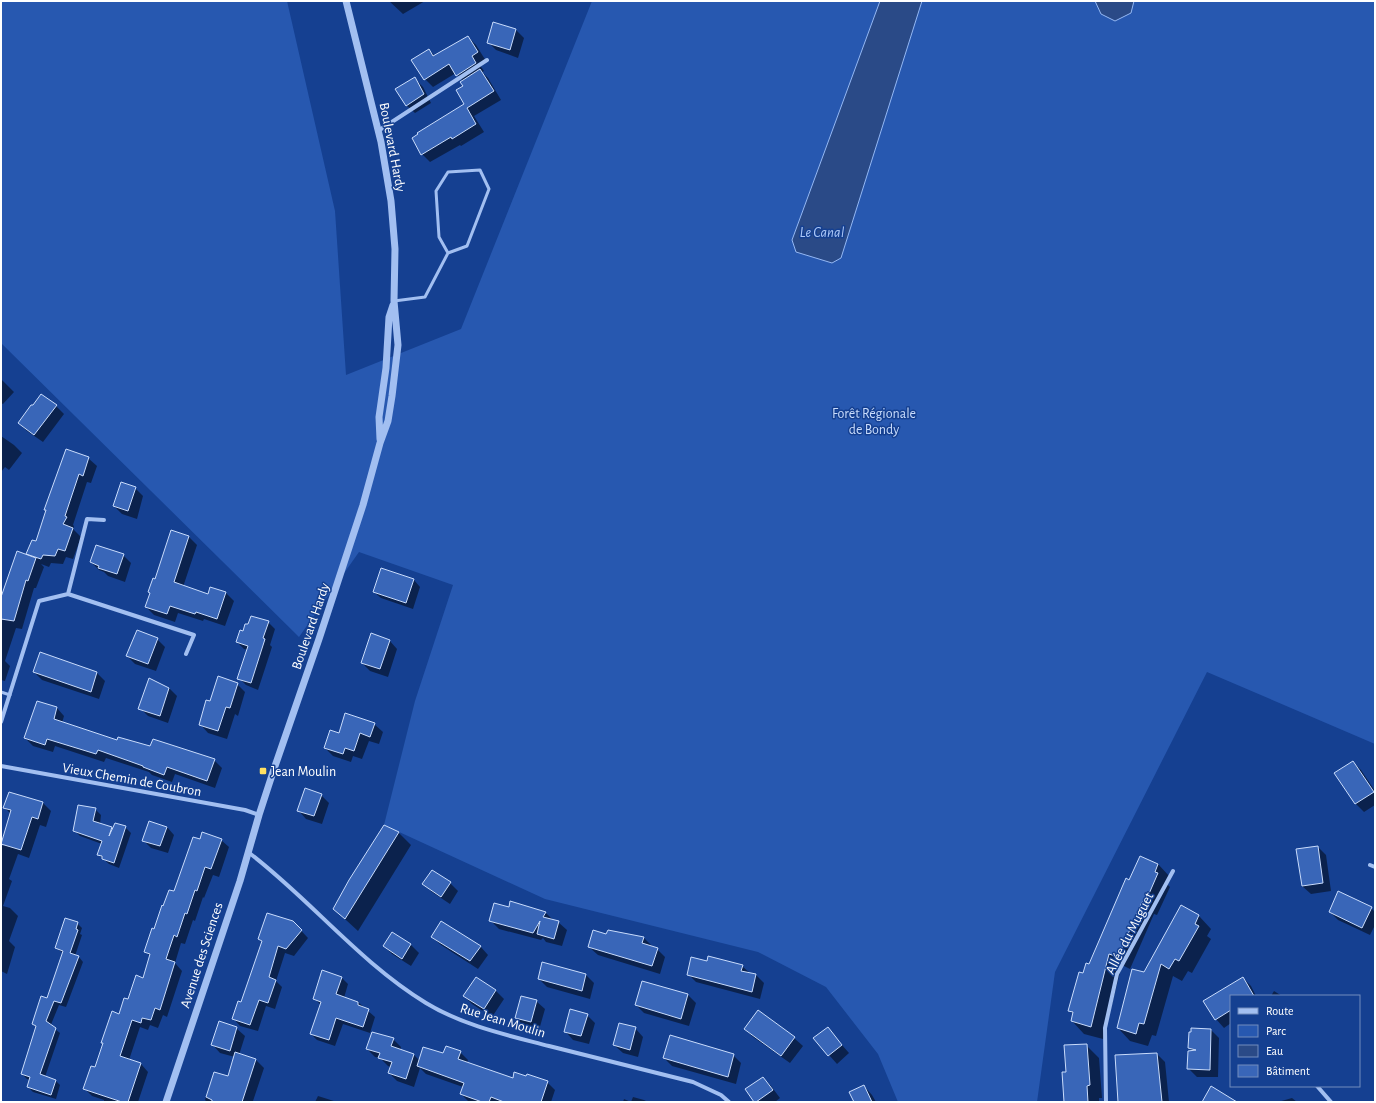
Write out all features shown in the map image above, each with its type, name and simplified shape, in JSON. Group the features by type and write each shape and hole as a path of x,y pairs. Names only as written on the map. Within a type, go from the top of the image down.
{"street":[{"name":"Boulevard Hardy","path":"259,815 327,617 388,421 398,345 394,301 395,249 391,201 378,131 346,1"},
{"path":"378,131 487,60"},
{"name":"Boulevard Hardy","path":"380,444 379,417 386,368 389,317 394,301"},
{"path":"68,594 87,519 104,520"},
{"path":"1,722 39,601 68,594 194,635 186,654"},
{"name":"Vieux Chemin de Coubron","path":"1,766 245,810 259,815"},
{"name":"Avenue des Sciences","path":"166,1102 259,815"},
{"name":"Rue Jean Moulin","path":"248,852 266,866 368,960 412,993 447,1014 487,1030 693,1082 721,1095 729,1102"},
{"path":"1370,865 1375,867"},
{"name":"Allée du Muguet","path":"1106,1102 1105,1028 1117,974 1173,871"},
{"path":"1318,1087 1331,1102"}],"lane":[{"path":"394,301 425,297 448,253 467,246 489,189 480,170 448,172 436,191 438,236 448,253"},
{"path":"1,692 10,695"}],"green space":[{"name":"Forêt Régionale de Bondy","path":"1,1 287,1 335,211 346,375 461,329 592,1 1375,1 1375,744 1207,672 1055,972 1037,1102 898,1102 878,1054 826,987 758,952 545,899 384,825 415,701 453,585 359,552 299,637 1,343"}],"water":[{"name":"Le Canal","path":"880,1 922,1 841,258 832,263 796,252 792,240"},
{"path":"1095,1 1134,1 1131,13 1115,21 1101,14"}],"building":[{"path":"493,22 516,29 510,50 487,43"},
{"path":"468,36 478,52 472,56 476,63 456,76 449,64 424,80 411,60 429,49 433,56"},
{"path":"480,69 494,91 467,108 476,124 452,139 451,137 421,155 412,138 418,134 417,133 464,104 456,90 463,86 460,82"},
{"path":"415,77 424,94 406,106 395,89"},
{"path":"41,394 57,405 34,435 18,423"},
{"path":"66,449 89,457 83,476 79,474 65,516 67,517 63,524 73,528 65,551 58,549 55,556 43,555 41,559 26,554 32,540 36,541 46,510 44,510"},
{"path":"121,482 136,487 128,511 113,506"},
{"path":"171,530 189,536 174,582 208,594 210,587 226,592 217,619 170,606 167,614 145,607 150,593 148,592 153,578 155,579"},
{"path":"96,545 124,554 117,574 98,568 99,566 90,562"},
{"path":"17,551 36,558 28,581 26,580 14,621 1,619 1,597"},
{"path":"381,568 414,579 406,603 373,592"},
{"path":"251,616 269,621 251,683 237,679 248,646 236,642 240,630 243,631 245,624 248,624"},
{"path":"137,630 158,638 148,664 126,656"},
{"path":"371,633 390,640 380,669 361,663"},
{"path":"40,652 97,672 91,692 33,672"},
{"path":"218,676 238,683 230,708 226,707 218,731 199,725 206,700 210,701"},
{"path":"149,678 169,688 160,716 138,709"},
{"path":"37,701 57,707 54,719 117,740 118,737 150,746 153,739 215,759 207,781 167,767 164,775 98,750 96,754 47,739 45,745 24,738"},
{"path":"345,713 375,723 370,737 360,733 354,751 345,748 343,754 324,748 330,730 339,733"},
{"path":"1353,761 1374,792 1355,804 1334,773"},
{"path":"305,788 322,794 314,816 297,811"},
{"path":"9,792 43,802 38,819 32,817 21,850 1,844 11,810 3,808"},
{"path":"78,805 96,808 93,821 112,827 109,836 115,823 126,826 114,863 102,859 102,856 97,855 102,841 73,831"},
{"path":"149,821 167,827 160,846 142,841"},
{"path":"384,825 399,832 345,919 333,909 349,880"},
{"path":"202,832 222,839 211,869 205,867 187,914 185,913 177,937 174,935 166,959 175,962 160,1010 155,1008 151,1020 142,1018 141,1023 132,1020 120,1056 141,1063 128,1102 122,1102 83,1089 91,1066 95,1067 103,1043 101,1043 112,1011 119,1014 124,998 128,999 136,975 143,978 150,954 144,952 152,928 154,929 169,890 174,891 193,837 200,839"},
{"path":"1318,846 1323,883 1302,886 1296,849"},
{"path":"1140,856 1158,864 1155,872 1158,873 1145,903 1142,902 1118,957 1109,954 1091,1027 1071,1021 1073,1012 1068,1011 1079,972 1083,973 1086,963 1089,964 1126,878 1129,880"},
{"path":"432,870 451,882 441,897 422,884"},
{"path":"1338,891 1372,907 1362,928 1329,912"},
{"path":"510,901 546,912 543,917 559,921 554,939 537,934 540,921 533,933 489,921 494,903 509,907"},
{"path":"1181,905 1199,915 1195,924 1199,926 1179,961 1175,959 1169,969 1161,964 1144,1024 1139,1023 1136,1034 1117,1028 1132,969 1144,972"},
{"path":"267,913 293,921 302,930 286,949 278,946 269,977 276,980 268,1003 259,1000 250,1025 232,1019 238,1001 241,1002 262,941 258,939"},
{"path":"65,918 78,922 76,929 78,930 70,953 79,956 61,1003 54,1001 46,1021 56,1028 40,1074 56,1080 51,1095 27,1087 30,1077 21,1074 36,1026 32,1024 41,996 47,998 63,951 55,948"},
{"path":"441,921 481,946 470,961 431,937"},
{"path":"593,930 606,934 608,930 644,937 642,943 658,948 652,966 588,947"},
{"path":"392,932 411,944 402,959 383,946"},
{"path":"708,956 743,965 741,971 756,974 752,992 687,975 691,957 707,961"},
{"path":"542,962 586,974 582,991 538,979"},
{"path":"322,970 342,977 336,994 358,1002 358,1005 369,1009 363,1027 336,1018 329,1040 310,1034 321,1002 313,999"},
{"path":"476,977 496,990 484,1009 463,996"},
{"path":"1243,977 1253,995 1230,995 1230,1011 1215,1020 1203,1001"},
{"path":"642,981 688,994 681,1019 635,1005"},
{"path":"521,996 537,1000 531,1022 515,1018"},
{"path":"570,1009 588,1014 581,1036 564,1032"},
{"path":"758,1010 795,1037 781,1056 744,1029"},
{"path":"219,1021 237,1027 230,1051 211,1045"},
{"path":"619,1023 636,1027 630,1050 613,1045"},
{"path":"828,1027 842,1045 828,1056 813,1038"},
{"path":"1191,1028 1211,1029 1210,1070 1187,1069 1188,1051 1196,1050 1188,1048 1189,1032 1191,1032"},
{"path":"372,1032 394,1038 391,1046 414,1054 406,1079 388,1073 392,1062 378,1058 380,1053 366,1049"},
{"path":"670,1035 734,1054 728,1077 663,1058"},
{"path":"1087,1044 1090,1085 1087,1086 1088,1102 1064,1102 1062,1072 1066,1072 1064,1045"},
{"path":"446,1046 461,1051 458,1059 513,1078 514,1072 526,1076 527,1074 548,1081 541,1102 504,1102 491,1097 489,1102 482,1102 460,1094 464,1083 417,1066 423,1047 443,1053"},
{"path":"235,1052 256,1059 242,1102 212,1102 212,1100 206,1097 214,1072 228,1076"},
{"path":"1157,1053 1162,1102 1118,1102 1115,1055"},
{"path":"763,1077 773,1090 754,1102 745,1089"},
{"path":"864,1085 872,1102 854,1102 849,1092"},
{"path":"1211,1086 1237,1102 1202,1102"}],"place":[{"name":"Jean Moulin","path":"263,771"}]}
